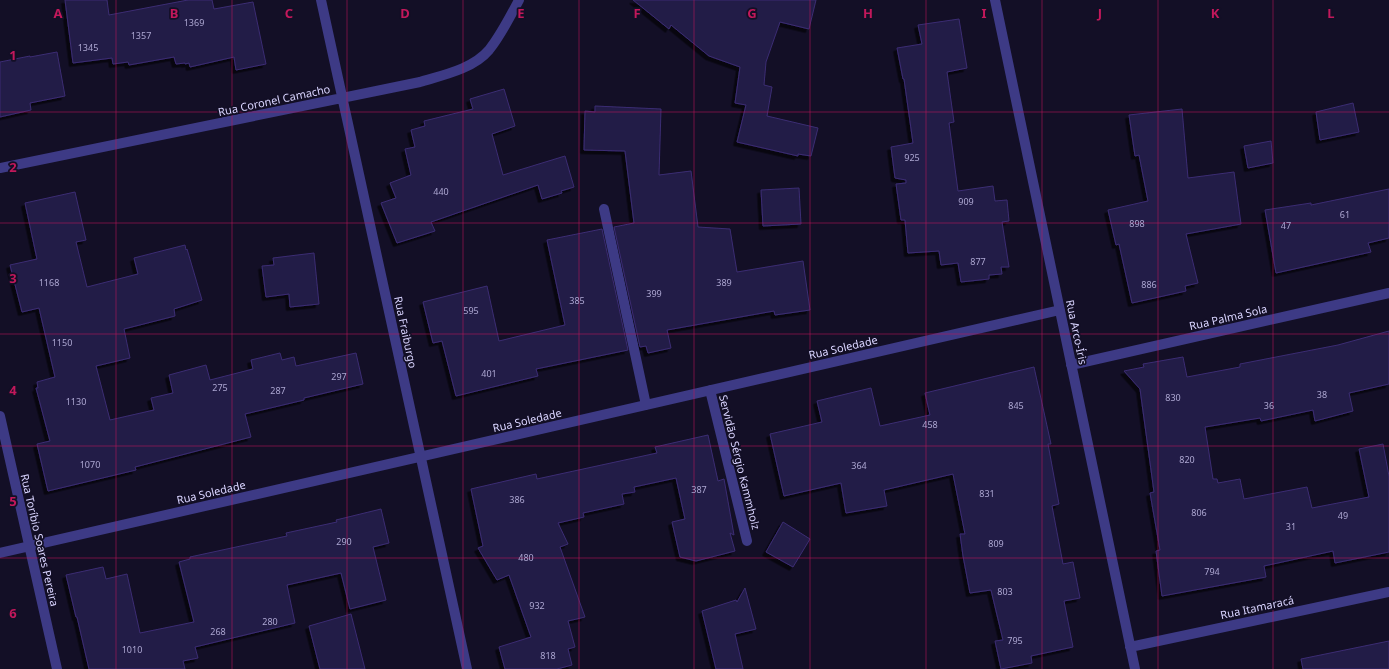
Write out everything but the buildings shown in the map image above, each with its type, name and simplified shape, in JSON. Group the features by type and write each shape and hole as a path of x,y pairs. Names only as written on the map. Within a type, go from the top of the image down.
{"street":[{"name":"Rua Fraiburgo","path":"321,0 467,669"},
{"name":"Rua Coronel Camacho","path":"0,168 420,82 456,71 473,62 488,51 519,0"},
{"name":"Rua Arco-Íris","path":"995,0 1135,669"},
{"path":"604,209 646,405"},
{"name":"Rua Palma Sola","path":"1071,365 1389,293"},
{"name":"Rua Soledade","path":"0,553 1060,310"},
{"name":"Servidão Sérgio Kammholz","path":"710,390 747,541"},
{"name":"Rua Toríbio Soares Pereira","path":"0,416 57,669"},
{"name":"Rua Itamaracá","path":"1130,647 1389,592"}]}
